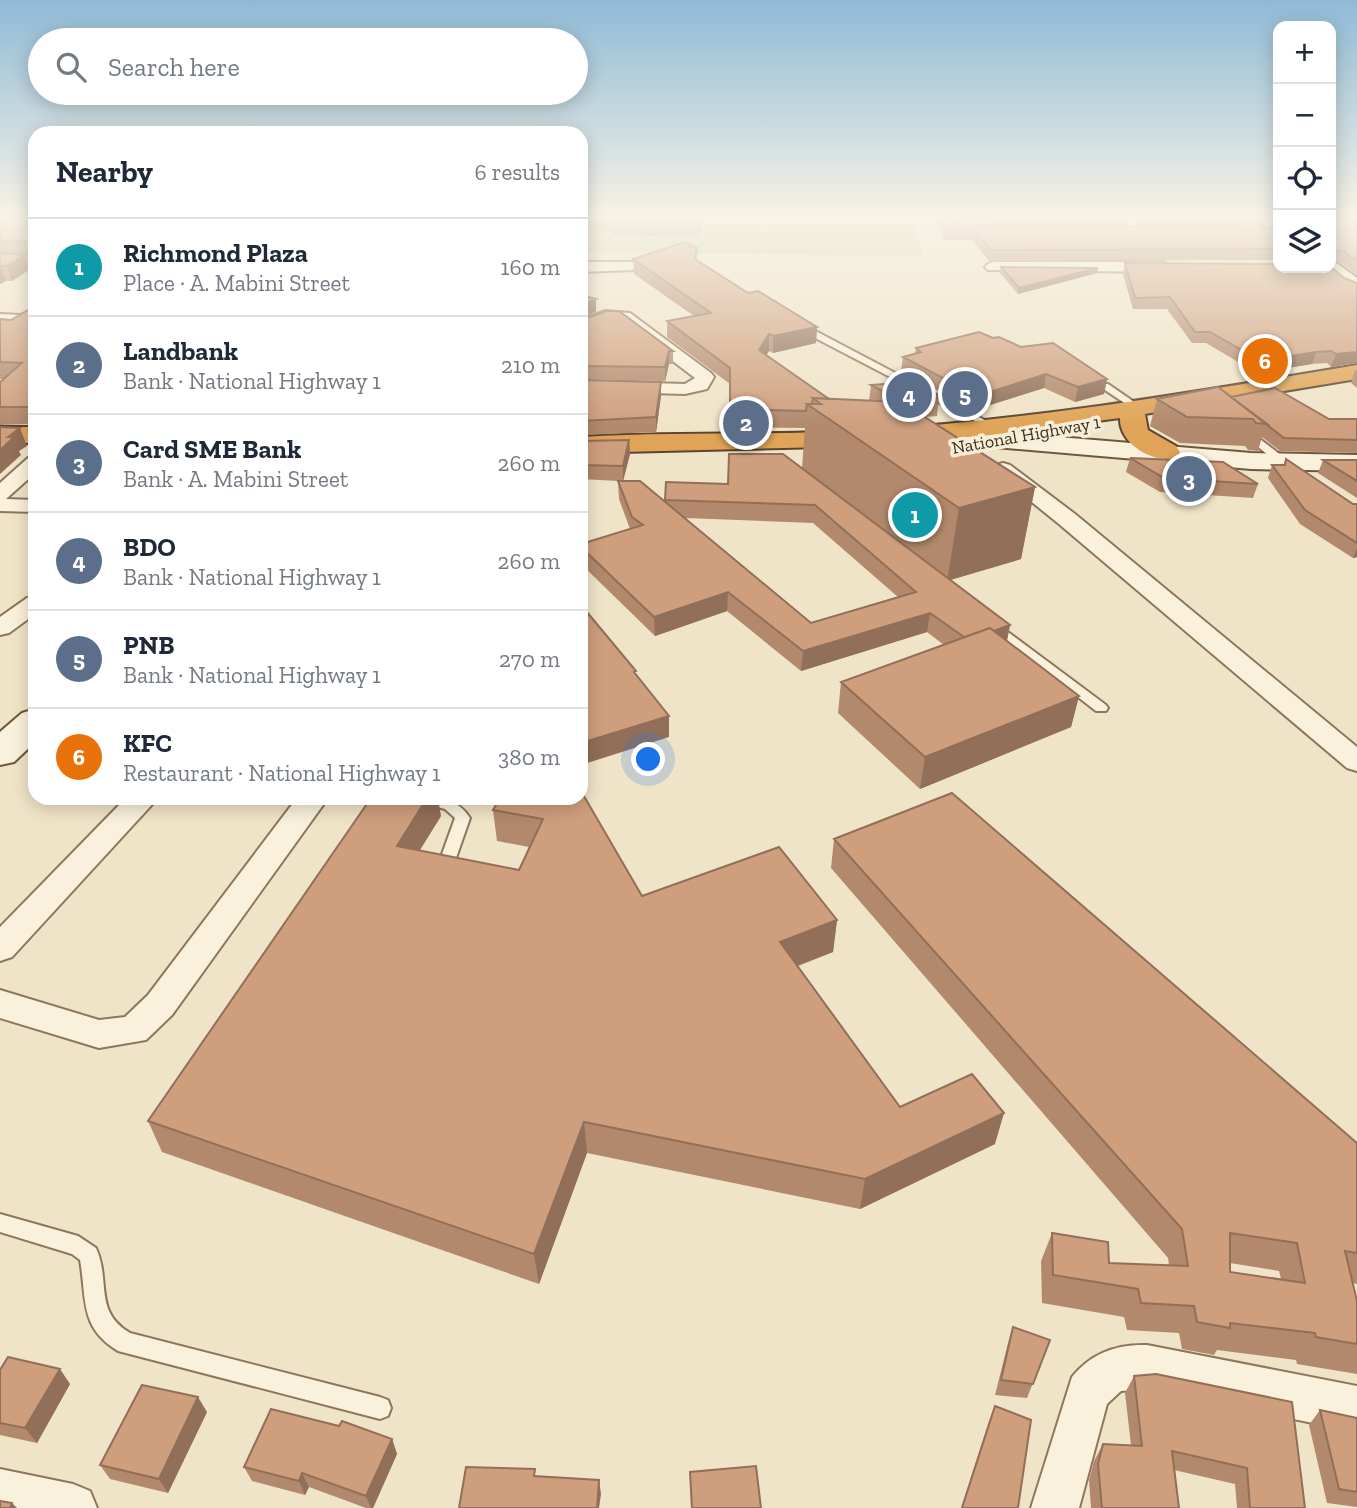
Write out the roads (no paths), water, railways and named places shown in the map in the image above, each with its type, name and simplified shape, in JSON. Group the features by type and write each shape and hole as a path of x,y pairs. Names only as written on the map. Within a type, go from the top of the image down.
{"highway":[{"name":"National Highway 1","path":"995,443 1134,411 1176,403 1208,402 1357,372"},
{"path":"1134,411 1132,425 1136,435 1166,452"},
{"name":"National Highway 1","path":"588,447 801,441 924,434"},
{"path":"0,435 28,435"},
{"name":"National Highway 1","path":"588,448 608,452 890,456"}],"main road":[{"path":"924,434 1214,465 1251,461"},
{"path":"890,456 995,443 1166,452 1251,461 1357,463"},
{"path":"0,753 28,727"}],"street":[{"path":"588,323 605,316 624,316 705,377 701,385 685,389 588,388"},
{"path":"0,319 28,318"},
{"path":"995,443 1067,519 1357,762"},
{"path":"1282,461 1314,482"},
{"path":"0,494 28,468"},
{"path":"0,505 28,506"},
{"path":"0,628 28,608"},
{"path":"0,948 136,805"},
{"path":"0,1004 99,1034 134,1030 160,1005 308,805"},
{"path":"1055,1508 1088,1393 1098,1379 1125,1366 1147,1367 1357,1409"},
{"path":"0,1493 74,1508"}],"lane":[{"path":"792,322 995,443"},
{"path":"1105,386 1134,411"},
{"path":"1232,422 1282,461"},
{"path":"979,615 1101,708"},
{"path":"444,871 463,818 450,805"},
{"path":"0,1223 78,1246 89,1255 97,1321 108,1334 126,1343 380,1408"}],"place":[{"name":"KFC","path":"1265,361"},
{"name":"PNB","path":"965,394"},
{"name":"BDO","path":"909,395"},
{"name":"Landbank","path":"746,423"},
{"name":"Card SME Bank","path":"1189,479"},
{"name":"Richmond Plaza","path":"915,515"}]}
